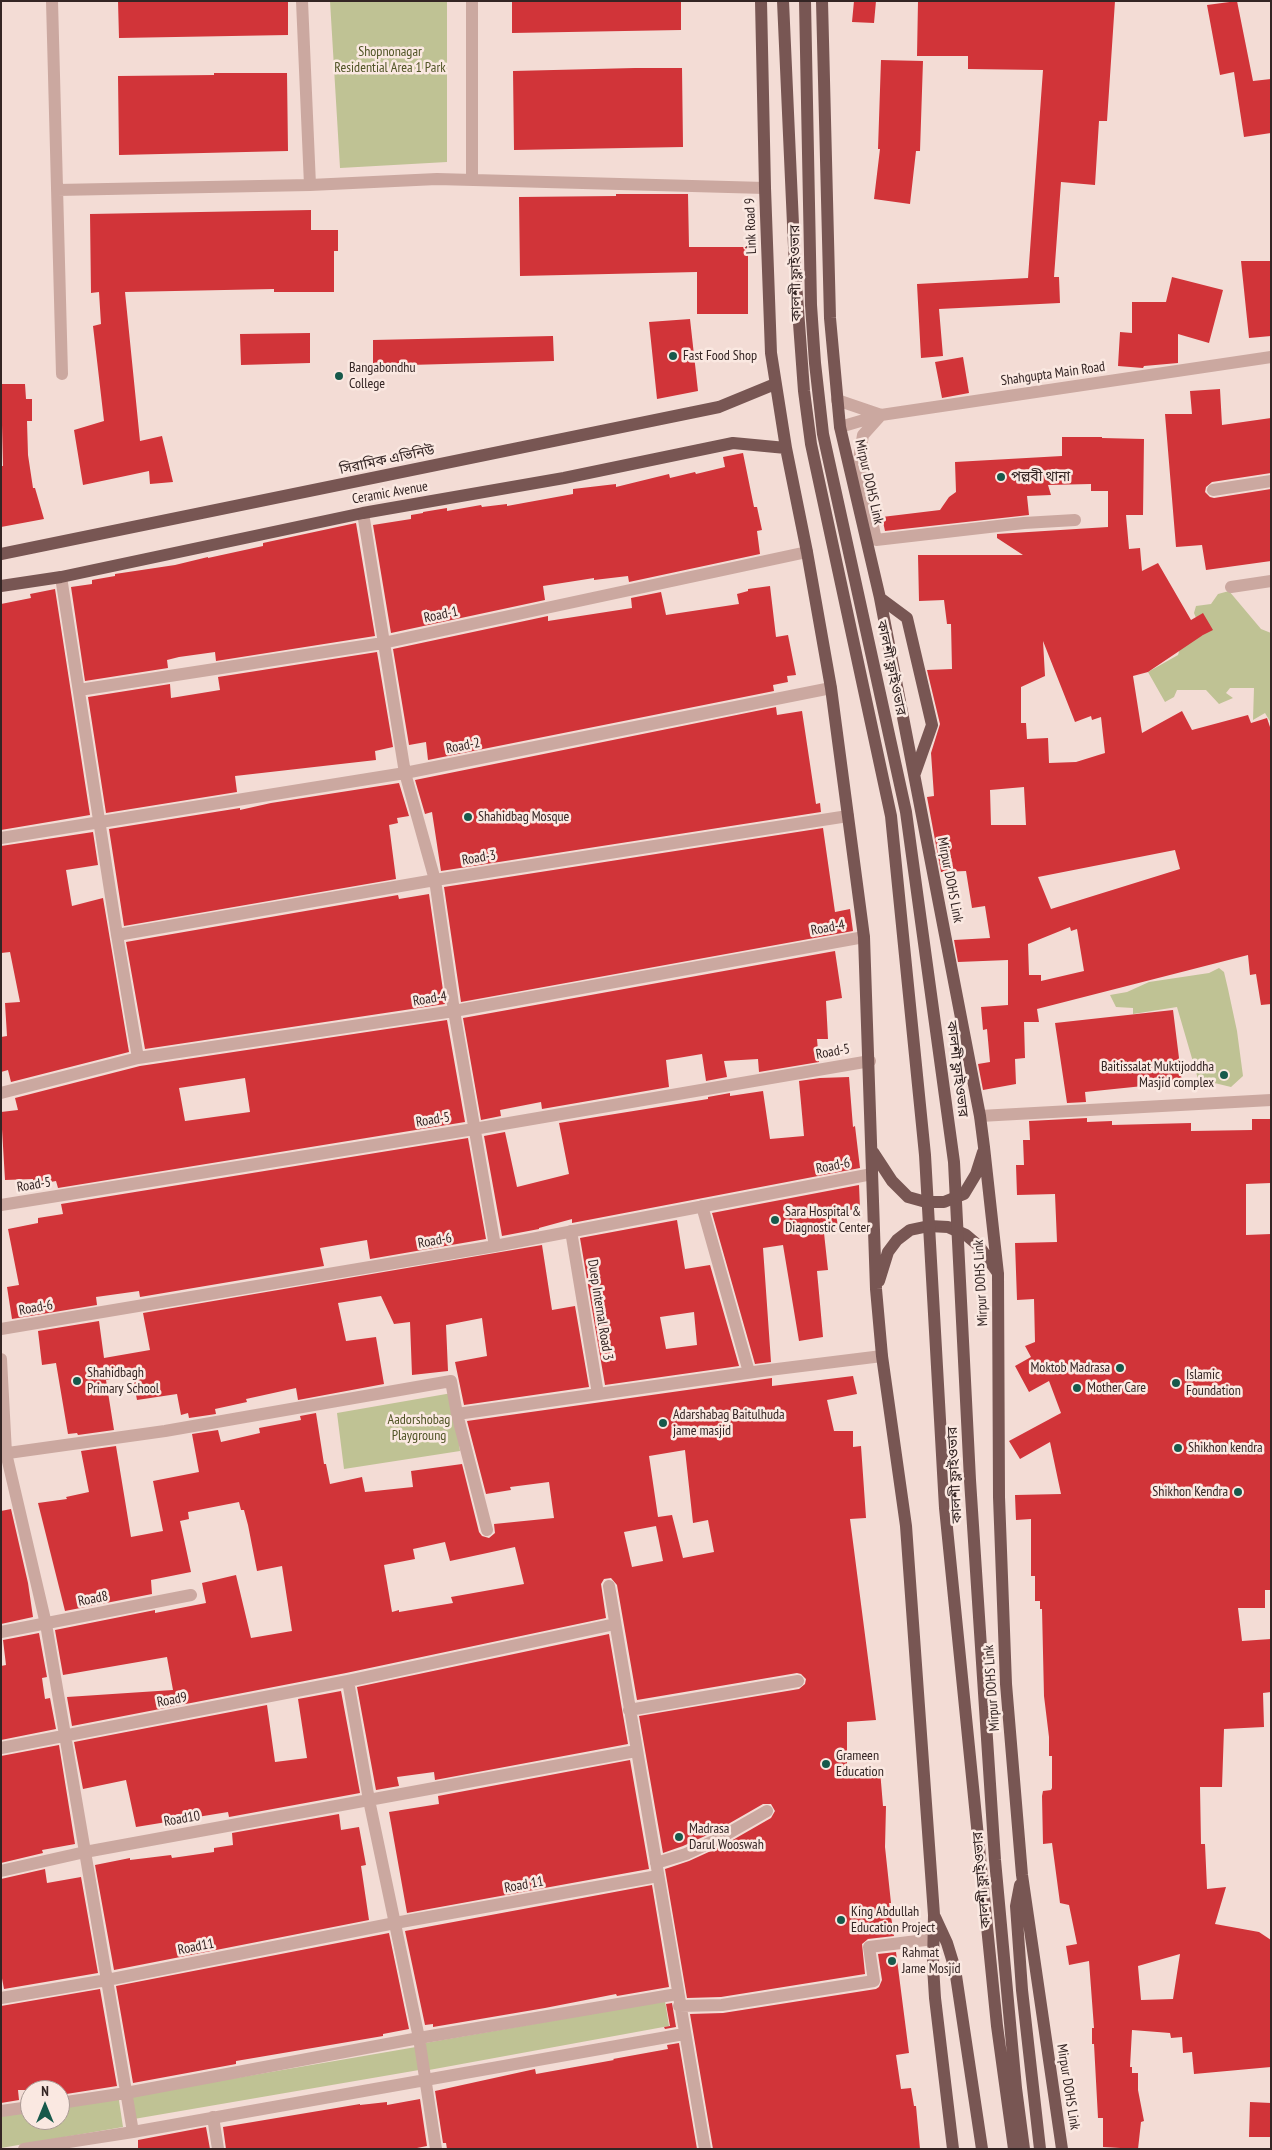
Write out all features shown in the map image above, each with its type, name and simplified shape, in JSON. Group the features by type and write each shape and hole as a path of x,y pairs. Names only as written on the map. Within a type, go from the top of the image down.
{"main road":[{"name":"Link Road 9","path":"761,1 765,188 772,353 775,384 786,448"},
{"path":"783,1 804,391 811,444 891,816 925,1155 945,1508 997,2026 1014,2149"},
{"name":"কালশী ফ্লাইওভার","path":"805,1 811,305 823,434 906,812 954,1162 970,1480 994,1850 1016,2088 1024,2149"},
{"path":"822,1 830,318 840,427"},
{"name":"সিরামিক এভিনিউ","path":"1,554 719,407 775,384"},
{"name":"Mirpur DOHS Link","path":"840,427 880,598 980,1116 984,1147 998,1274 1000,1527 1006,1684 1022,1875 1062,2149"},
{"name":"Ceramic Avenue","path":"1,586 61,577 363,513 564,478 733,443 786,448"},
{"path":"786,448 831,688 864,937 870,1061 876,1289 882,1356 906,1526 934,1915 935,1998 953,2149"},
{"path":"880,598 907,618 932,725 914,774"},
{"path":"873,1152 892,1181 908,1197 926,1202 944,1202 964,1194 976,1174 984,1147"},
{"path":"876,1289 888,1252 897,1240 910,1230 929,1226 948,1227 966,1235 979,1246 998,1274"},
{"path":"1022,1875 1016,1906 1017,1930 1040,2149"},
{"path":"934,1915 947,1943 955,1969 982,2149"}],"street":[{"path":"52,1 62,374"},
{"path":"302,1 310,185"},
{"path":"472,1 472,179"},
{"path":"57,190 310,185 437,178 765,188"},
{"name":"Shahgupta Main Road","path":"840,427 881,415 1271,357"},
{"path":"837,400 881,415 864,435 859,460 876,540 1024,523 1075,520"},
{"path":"1213,490 1271,481"},
{"path":"363,513 405,773 435,880 454,1010 495,1246"},
{"name":"Road-1","path":"78,690 383,643 807,552"},
{"path":"61,577 138,1058"},
{"path":"1231,587 1271,581"},
{"name":"Road-2","path":"1,838 405,773 831,688"},
{"name":"Road-3","path":"117,934 435,880 848,816"},
{"name":"Road-4","path":"1,1093 138,1058 454,1010 864,937"},
{"name":"Road-5","path":"1,1205 474,1129 870,1061"},
{"path":"980,1116 1271,1100"},
{"name":"Road-6","path":"1,1329 495,1246 872,1174"},
{"path":"702,1206 749,1372"},
{"name":"Duep Internal Road 3","path":"572,1231 598,1394"},
{"path":"457,1414 749,1372 882,1356"},
{"path":"1,1359 4,1454 46,1624 133,2132"},
{"path":"4,1454 166,1431 452,1381 457,1414 487,1530"},
{"path":"609,1586 678,2000 705,2149"},
{"name":"Road8","path":"1,1632 191,1595"},
{"name":"Road9","path":"1,1748 348,1681 615,1624"},
{"path":"348,1681 369,1800 419,2038 436,2149"},
{"path":"630,1710 798,1681"},
{"name":"Road10","path":"1,1871 85,1852 636,1751"},
{"path":"656,1864 686,1854 720,1838 767,1811"},
{"name":"Road 11","path":"395,1923 658,1876"},
{"name":"Road11","path":"1,1998 107,1980 395,1923"},
{"path":"70,2101 126,2093 419,2038 678,2000 731,2004 874,1981 869,1947 933,1939"},
{"path":"24,2149 133,2132 684,2034"},
{"path":"1,2111 20,2108"},
{"path":"213,2117 218,2149"}],"green space":[{"name":"Shopnonagar Residential Area 1 Park","path":"330,1 447,1 447,162 340,168"},
{"path":"1229,591 1261,629 1271,633 1271,723 1265,713 1253,720 1254,688 1230,688 1226,693 1233,698 1219,704 1206,690 1177,690 1174,697 1165,702 1148,672 1178,655 1182,642 1203,635 1194,613 1196,606 1211,604 1218,594"},
{"path":"1219,968 1224,972 1228,989 1237,1031 1243,1076 1231,1087 1198,1079 1177,1007 1133,1014 1133,1008 1116,1007 1110,995 1127,992 1149,982 1209,973"},
{"name":"Aadorshobag Playgroung","path":"452,1393 460,1451 344,1469 337,1413"},
{"path":"665,2001 669,2026 429,2070 425,2043"},
{"path":"416,2047 419,2070 134,2119 131,2096"},
{"path":"118,2094 123,2127 1,2148 1,2114 20,2111 20,2130 70,2130 70,2102"}],"building":[{"path":"118,1 288,1 288,35 119,38"},
{"path":"512,1 681,1 681,30 512,33"},
{"path":"854,1 876,1 874,23 852,22"},
{"path":"918,1 1115,1 1107,121 1099,121 1095,185 1061,182 1054,277 1059,277 1060,303 939,309 943,356 921,358 917,284 1028,278 1043,70 968,69 968,56 917,56"},
{"path":"1237,1 1253,81 1271,79 1271,133 1244,137 1234,72 1220,75 1207,5"},
{"path":"881,60 923,61 920,151 916,151 910,204 874,199 880,149 878,149"},
{"path":"682,68 683,147 514,150 513,71"},
{"path":"214,73 287,73 288,151 119,155 118,76 214,75"},
{"path":"616,194 688,194 689,247 748,247 748,314 697,314 697,272 520,276 519,197 616,196"},
{"path":"311,210 311,230 338,230 338,251 334,251 334,292 274,292 274,289 125,292 140,441 162,436 173,482 150,484 149,471 83,485 74,430 104,421 93,326 101,324 99,292 91,293 90,214"},
{"path":"1241,261 1271,261 1271,336 1249,338"},
{"path":"1172,277 1223,290 1209,343 1178,334 1178,363 1144,366 1143,368 1118,366 1120,332 1132,333 1132,302 1166,302"},
{"name":"Fast Food Shop","path":"690,319 698,391 657,399 649,322"},
{"path":"310,333 310,363 241,365 240,334"},
{"path":"553,336 554,361 373,366 373,340"},
{"path":"963,357 969,393 942,398 935,362"},
{"path":"1,384 25,384 26,399 32,399 32,421 27,421 28,455 33,488 35,488 44,519 1,527 1,466 3,466"},
{"path":"1220,389 1222,425 1271,418 1271,473 1212,482 1206,487 1205,492 1214,498 1271,489 1271,561 1206,570 1202,545 1176,547 1165,414 1192,414 1190,391"},
{"path":"1062,437 1144,439 1143,515 1126,515 1129,549 1140,548 1142,571 1158,563 1191,620 1203,613 1213,630 1148,672 1133,676 1142,733 1182,711 1192,730 1248,715 1251,723 1267,718 1271,730 1271,1004 1261,1005 1256,974 1250,975 1248,955 1037,1009 1039,1022 1024,1022 1025,1058 1015,1059 1016,1084 983,1090 978,1064 990,1062 987,1029 983,1030 981,1007 1008,1005 1008,960 958,962 954,940 990,938 985,906 972,908 966,871 941,872 927,797 934,796 931,753 940,724 927,670 952,669 951,624 947,624 944,600 919,601 918,555 1023,555 997,538 997,534 1108,527 1108,491 1091,491 1091,484 1048,485 1051,495 1027,496 1029,515 885,531 882,517 940,510 949,497 956,492 955,462 1062,456","holes":["1043,641 1075,722 1091,716 1092,720 1101,717 1105,753 1076,762 1049,763 1048,738 1027,739 1026,723 1021,723 1021,687 1045,676","1024,787 1026,825 991,825 990,790","1175,850 1180,869 1051,909 1038,877","1070,927 1071,931 1077,929 1084,971 1041,981 1041,975 1029,975 1028,944"]},
{"path":"743,453 754,507 757,507 762,530 757,531 760,554 629,582 628,576 594,580 594,578 543,586 545,600 391,633 373,525 411,519 411,515 447,508 447,511 481,505 482,507 507,504 507,506 573,494 573,489 616,484 616,487 669,474 670,478 695,472 696,474 725,467 723,457"},
{"path":"356,523 375,636 216,661 215,652 179,657 167,660 168,668 85,681 71,587 92,584 92,580 115,576 115,574 175,565 263,546 263,543"},
{"path":"770,586 776,637 788,635 796,675 787,676 788,682 773,685 774,691 428,760 426,742 409,745 393,649 548,616 548,621 632,608 631,598 661,592 666,615 739,604 737,594 748,591 748,589"},
{"path":"55,589 90,815 1,830 1,604 31,598 30,594"},
{"path":"377,652 393,747 375,751 376,760 235,776 237,792 106,813 88,697 170,684 171,698 220,690 218,677"},
{"path":"776,707 777,715 802,711 816,804 820,803 821,812 441,871 432,812 425,814 415,780"},
{"path":"399,783 409,816 397,818 398,823 389,825 396,879 124,926 109,829 240,808 240,810 271,803"},
{"path":"823,828 835,912 850,909 853,931 461,1002 444,887"},
{"path":"93,832 98,865 66,870 72,906 103,898 129,1052 11,1082 8,1070 1,1072 1,1037 7,1036 5,1003 20,1002 10,952 1,953 1,846"},
{"path":"429,894 445,1004 145,1049 126,942 398,895 399,899"},
{"path":"835,951 842,998 826,1001 828,1039 817,1039 819,1062 759,1072 758,1059 724,1061 727,1077 706,1081 702,1054 666,1060 669,1087 542,1109 541,1102 500,1110 501,1116 481,1120 463,1018"},
{"path":"1173,1010 1182,1082 1085,1092 1086,1102 1067,1103 1055,1023"},
{"path":"447,1020 465,1122 58,1188 56,1181 34,1185 33,1179 5,1180 1,1112 18,1110 15,1098 140,1066","holes":["245,1078 250,1112 185,1121 179,1088"]},
{"path":"849,1077 853,1127 855,1126 860,1168 572,1223 572,1219 539,1229 502,1236 484,1136 505,1132 517,1187 569,1174 559,1123 708,1099 708,1097 730,1093 730,1096 763,1091 770,1139 804,1136 799,1081"},
{"path":"1087,1118 1087,1122 1112,1121 1112,1125 1191,1123 1191,1131 1252,1130 1252,1119 1271,1119 1271,1183 1246,1184 1246,1235 1271,1234 1271,1590 1265,1590 1265,1608 1238,1608 1242,1641 1271,1639 1271,1692 1263,1693 1264,1727 1224,1729 1222,1787 1200,1787 1201,1844 1205,1844 1207,1889 1226,1887 1215,1924 1259,1932 1271,1940 1271,2067 1194,2074 1192,2052 1183,2053 1182,2037 1171,2038 1170,2033 1132,2030 1130,2067 1132,2067 1132,2073 1138,2073 1138,2090 1144,2121 1141,2122 1138,2149 1103,2147 1103,2118 1098,2118 1094,2044 1092,2044 1092,2028 1094,2028 1089,1961 1069,1965 1066,1946 1077,1944 1069,1905 1060,1903 1052,1843 1043,1844 1042,1796 1043,1791 1051,1790 1052,1788 1052,1756 1049,1756 1049,1737 1044,1696 1042,1609 1040,1609 1040,1601 1035,1601 1035,1576 1031,1576 1031,1519 1016,1520 1015,1495 1061,1494 1050,1442 1020,1459 1009,1441 1061,1413 1049,1381 1029,1392 1015,1366 1031,1357 1025,1346 1035,1342 1034,1299 1017,1300 1015,1243 1057,1242 1055,1194 1017,1195 1016,1165 1024,1165 1023,1140 1030,1140 1029,1121","holes":["1180,1954 1173,1999 1141,2000 1138,1966"]},
{"path":"468,1138 486,1239 370,1259 367,1240 320,1248 324,1266 140,1297 139,1291 96,1297 97,1305 12,1319 7,1287 19,1285 8,1229 38,1223 38,1218 63,1214 61,1204"},
{"path":"859,1185 860,1209 835,1211 839,1230 824,1233 828,1270 817,1271 823,1337 799,1341 783,1245 763,1248 771,1362 755,1364 712,1213"},
{"path":"677,1220 685,1269 710,1265 739,1366 605,1385 580,1238","holes":["694,1312 697,1345 666,1349 660,1317"]},
{"path":"542,1245 552,1310 575,1306 589,1387 464,1405 455,1362 487,1356 482,1318 446,1325 448,1371 412,1375 410,1322 394,1324 381,1296 338,1303 346,1341 376,1337 384,1384 298,1400 296,1388 246,1399 247,1402 215,1409 216,1414 189,1418 188,1413 181,1415 177,1394 137,1400 132,1375 106,1380 114,1430 78,1435 77,1433 68,1434 56,1363 42,1365 38,1331 99,1321 104,1358 150,1350 143,1313"},
{"path":"853,1376 857,1394 827,1400 834,1431 853,1431 853,1447 861,1446 866,1518 850,1519 876,1720 847,1722 847,1770 850,1770 850,1773 880,1770 883,1806 886,1806 885,1847 891,1903 889,1903 894,1936 868,1939 862,1944 865,1974 721,1997 687,1998 665,1869 689,1861 724,1845 771,1818 775,1811 771,1804 763,1804 716,1831 663,1853 639,1716 799,1689 805,1684 806,1679 797,1673 637,1700 617,1585 611,1578 604,1579 601,1584 606,1618 346,1673 72,1726 67,1697 173,1690 167,1657 63,1675 55,1630 155,1610 155,1613 206,1603 202,1583 236,1575 251,1638 292,1631 282,1566 257,1571 248,1525 244,1510 241,1510 239,1502 188,1512 189,1519 180,1521 191,1572 151,1580 152,1594 65,1611 38,1503 67,1499 66,1497 89,1492 81,1451 116,1446 131,1537 163,1531 153,1481 199,1472 192,1434 218,1430 221,1442 260,1433 259,1428 301,1420 300,1416 316,1413 324,1464 326,1464 330,1484 362,1477 365,1492 413,1487 411,1471 462,1464 479,1532 482,1536 489,1538 495,1533 494,1524 554,1518 549,1482 510,1487 511,1490 486,1494 467,1421 772,1378 772,1386","holes":["685,1450 693,1523 708,1520 714,1552 683,1558 672,1515 658,1517 649,1456","656,1526 663,1561 632,1567 624,1532","445,1542 450,1561 515,1547 524,1584 451,1597 453,1603 392,1612 384,1565 415,1559 413,1549"]},
{"path":"11,1509 28,1583 33,1617 1,1624 1,1511"},
{"path":"39,1633 47,1677 42,1678 45,1699 50,1698 56,1729 1,1740 1,1666 6,1665 3,1640"},
{"path":"609,1634 628,1744 435,1780 434,1772 397,1777 399,1786 376,1790 357,1687"},
{"path":"341,1691 360,1793 229,1817 228,1812 136,1827 126,1780 83,1789 74,1742 267,1705 275,1762 307,1758 298,1699"},
{"path":"59,1745 75,1844 42,1850 43,1853 1,1863 1,1756"},
{"path":"630,1760 649,1869 407,1913 389,1812 439,1804 438,1796"},
{"path":"339,1814 341,1830 359,1827 366,1865 361,1866 369,1920 114,1970 95,1865 130,1858 130,1860 171,1855 172,1858 214,1852 214,1848 233,1845 232,1833"},
{"path":"45,1869 47,1883 81,1877 98,1973 4,1989 1,1973 1,1879"},
{"path":"652,1885 669,1987 617,1996 616,1994 433,2027 433,2024 425,2025 405,1931"},
{"path":"389,1933 409,2029 383,2034 383,2036 236,2061 236,2064 133,2083 116,1986"},
{"path":"896,1952 909,2053 896,2055 901,2089 911,2088 914,2106 916,2106 920,2149 713,2149 690,2014 723,2013 876,1989 882,1980 878,1954"},
{"path":"100,1989 117,2086 70,2093 70,2080 20,2080 19,2100 1,2103 1,2006"},
{"path":"672,2003 676,2027 665,2029 664,2027 670,2026 666,2004"},
{"path":"679,2043 697,2149 447,2149 446,2143 443,2143 435,2091 535,2069 536,2074 614,2060 668,2049 667,2045"},
{"path":"420,2099 427,2146 412,2149 226,2149 223,2127 360,2104 387,2102 387,2105"},
{"path":"1250,2102 1271,2103 1271,2137 1249,2137"},
{"path":"206,2127 210,2149 138,2149 138,2140"}],"place":[{"name":"Fast Food Shop","path":"673,356"},
{"name":"Bangabondhu College","path":"339,376"},
{"name":"পল্লবী থানা","path":"1001,477"},
{"name":"Shahidbag Mosque","path":"468,817"},
{"name":"Baitissalat Muktijoddha Masjid complex","path":"1224,1075"},
{"name":"Sara Hospital & Diagnostic Center","path":"775,1220"},
{"name":"Moktob Madrasa","path":"1120,1368"},
{"name":"Shahidbagh Primary School","path":"77,1381"},
{"name":"Islamic Foundation","path":"1176,1383"},
{"name":"Mother Care","path":"1077,1388"},
{"name":"Adarshabag Baitulhuda jame masjid","path":"663,1423"},
{"name":"Shikhon kendra","path":"1178,1448"},
{"name":"Shikhon Kendra","path":"1238,1492"},
{"name":"Grameen Education","path":"826,1764"},
{"name":"Madrasa Darul Wooswah","path":"679,1837"},
{"name":"King Abdullah Education Project","path":"841,1920"},
{"name":"Rahmat Jame Mosjid","path":"892,1961"}]}
